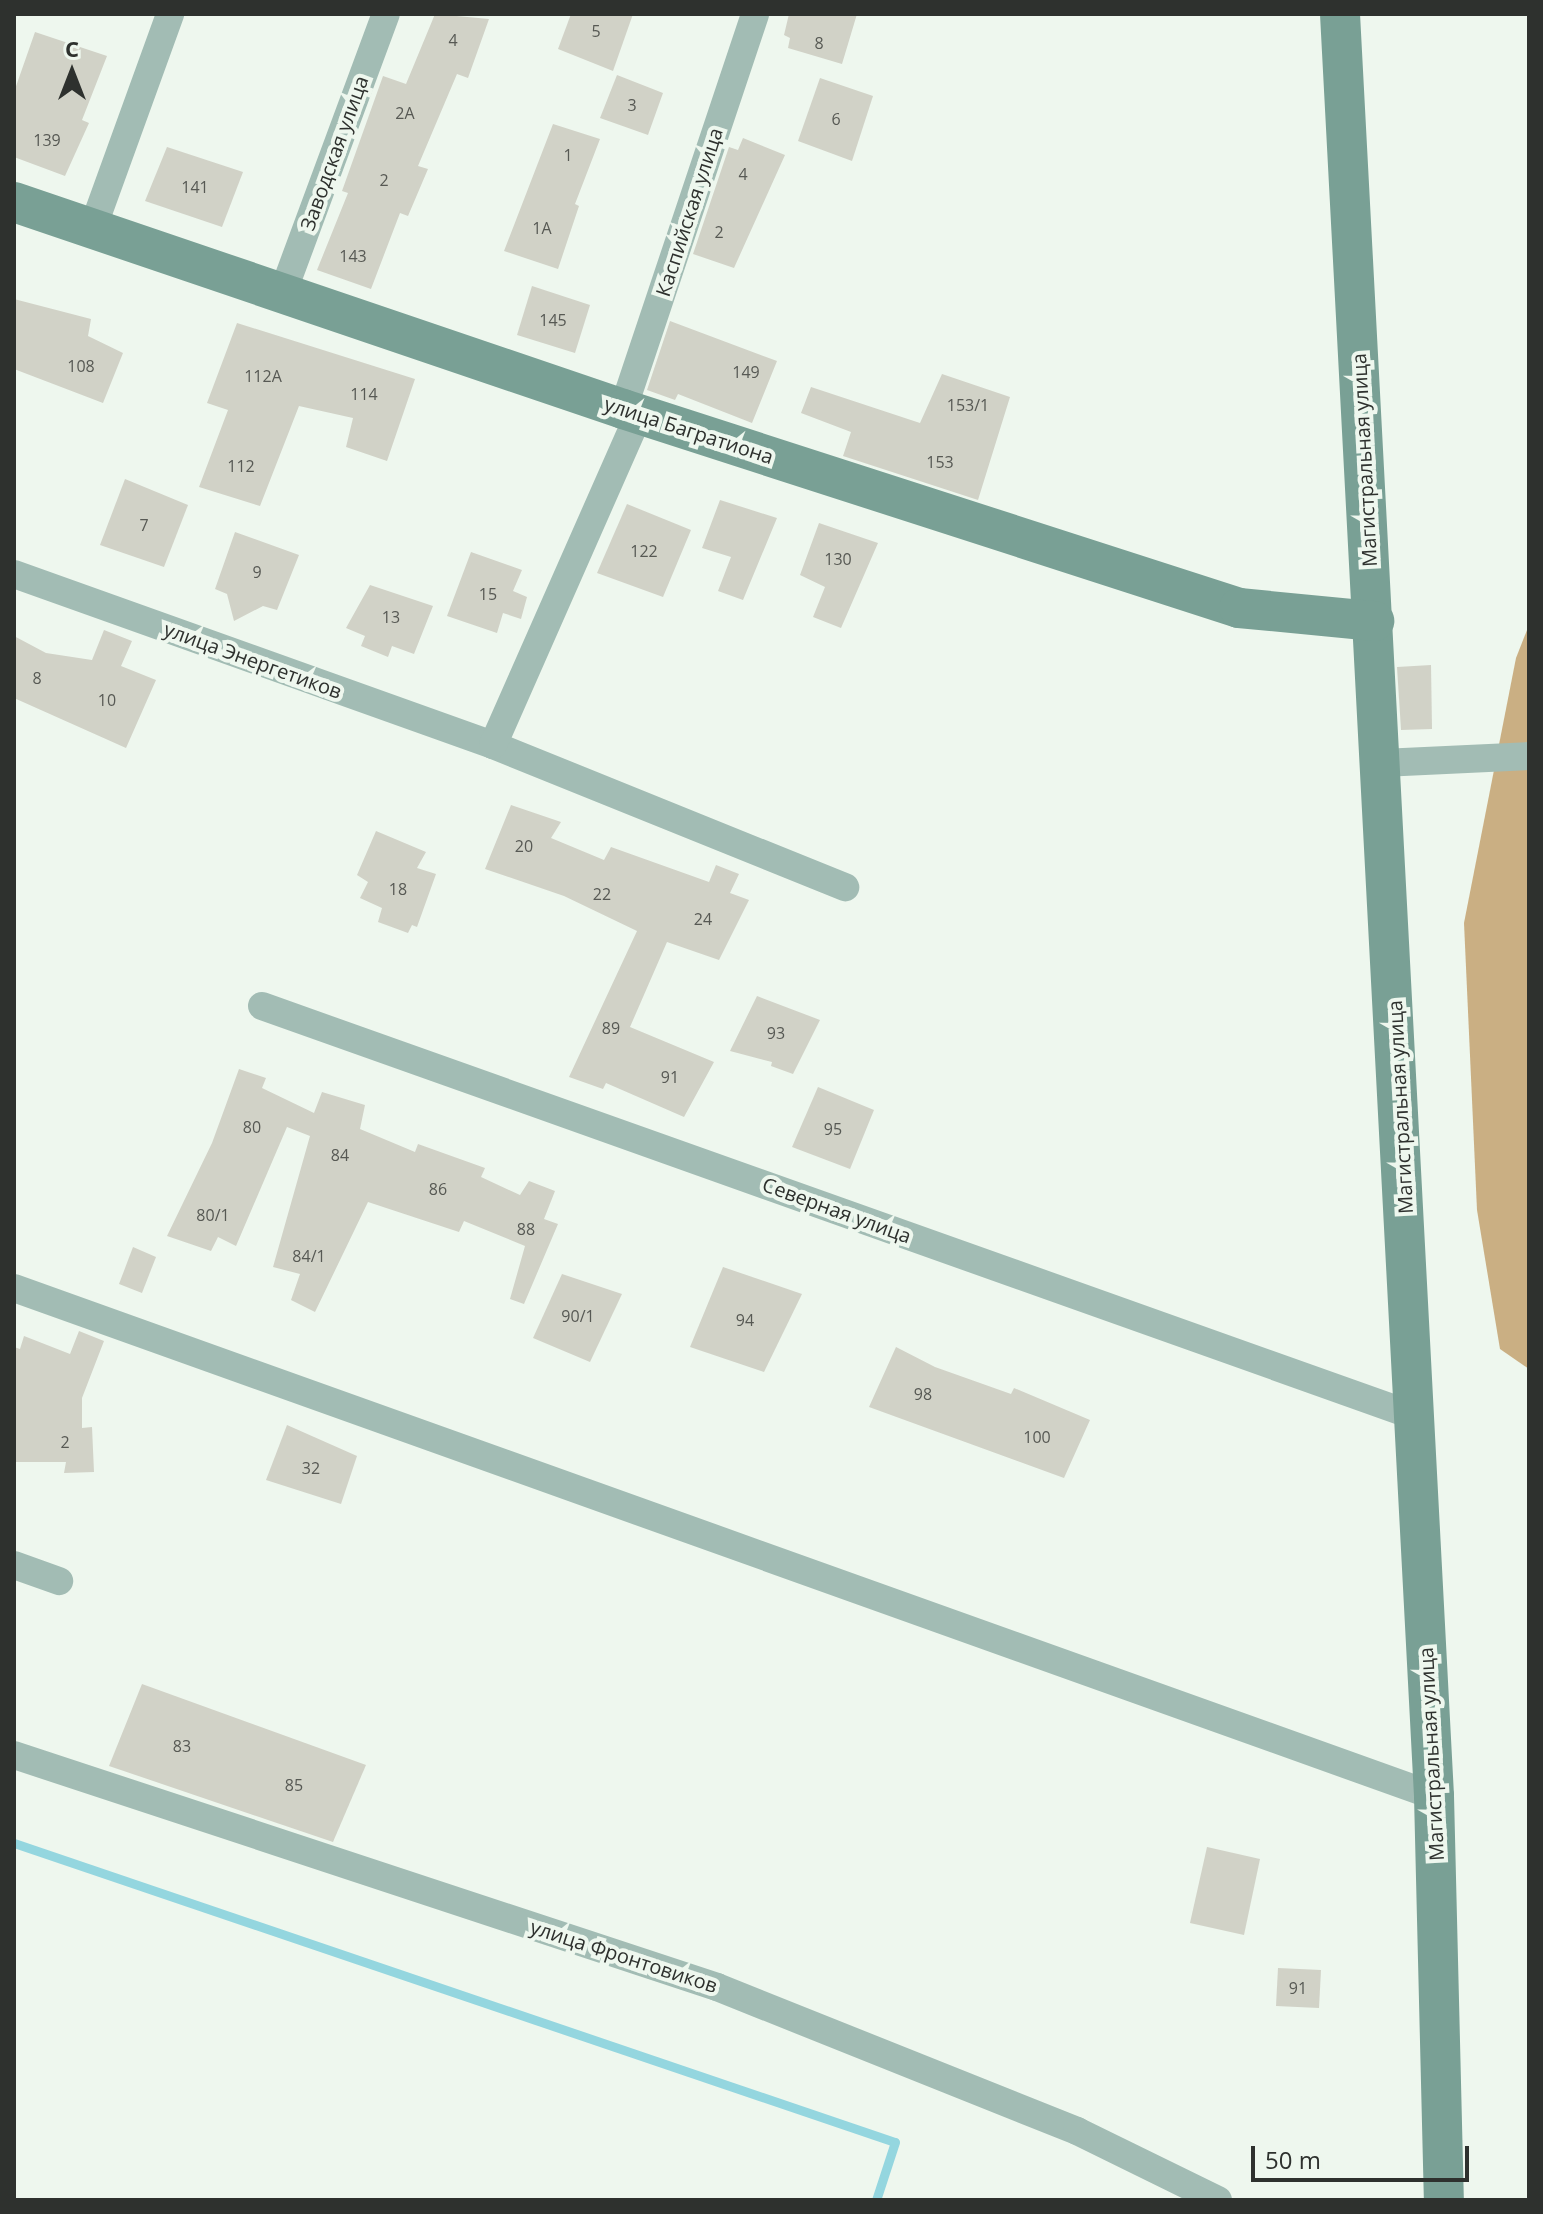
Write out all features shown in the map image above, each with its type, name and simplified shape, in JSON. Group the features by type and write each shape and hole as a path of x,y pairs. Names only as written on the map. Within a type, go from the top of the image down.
{"main road":[{"name":"Магистральная улица","path":"1340,14 1382,763 1412,1415 1434,1796 1444,2200"},
{"name":"улица Багратиона","path":"14,202 631,412 1239,608 1374,621"}],"street":[{"path":"92,230 170,14"},
{"name":"Заводская улица","path":"283,292 386,14"},
{"name":"Каспийская улица","path":"631,412 755,14"},
{"path":"493,745 631,412"},
{"name":"улица Энергетиков","path":"14,574 493,745 845,887"},
{"path":"1382,763 1529,756"},
{"name":"Северная улица","path":"262,1006 1412,1415"},
{"path":"14,1288 1434,1796"},
{"path":"14,1565 59,1581"},
{"name":"улица Фронтовиков","path":"14,1755 717,1987 1077,2131 1218,2200"}],"shaded area":[{"path":"1529,625 1529,1369 1500,1349 1477,1210 1464,923 1516,658"}],"building":[{"path":"435,14 489,19 468,78 457,74 418,166 428,169 408,216 400,213 371,289 317,270 348,193 342,191 383,76 406,84"},
{"path":"571,14 633,14 613,71 558,49"},
{"path":"789,14 857,14 842,64 788,48 790,38 784,35"},
{"path":"35,32 107,56 82,120 89,123 65,176 14,157 14,92"},
{"path":"617,75 663,93 648,135 600,118"},
{"path":"820,78 873,96 852,161 798,141"},
{"path":"553,124 600,139 575,204 579,206 558,269 504,251"},
{"path":"743,138 785,155 734,268 693,254 729,147 738,150"},
{"path":"167,147 243,172 222,227 145,201"},
{"path":"532,286 590,305 575,353 517,335"},
{"path":"14,299 91,319 88,336 123,353 103,403 14,369"},
{"path":"670,321 777,361 752,423 678,394 675,400 647,390"},
{"path":"237,323 415,379 387,461 346,447 353,418 299,406 260,506 199,487 228,410 207,403"},
{"path":"942,374 1010,397 978,500 843,456 851,432 801,413 811,387 920,423"},
{"path":"125,479 188,505 164,567 100,545"},
{"path":"720,500 777,518 743,600 718,591 731,557 702,548"},
{"path":"627,504 691,530 663,597 597,573"},
{"path":"819,523 878,543 841,628 813,617 825,587 800,575"},
{"path":"235,532 299,555 277,610 263,606 234,621 227,594 215,589"},
{"path":"471,552 522,570 513,591 527,597 521,619 503,613 497,633 447,616"},
{"path":"370,585 433,606 414,654 392,646 388,657 361,646 365,636 346,628"},
{"path":"104,630 132,641 121,666 156,680 126,748 14,698 14,636 46,653 92,660"},
{"path":"1431,665 1432,729 1401,730 1397,667"},
{"path":"511,805 561,822 551,838 604,860 611,847 709,882 716,865 739,874 730,893 749,900 719,960 667,942 630,1027 714,1062 684,1117 606,1083 603,1089 569,1077 637,931 564,896 485,869"},
{"path":"376,831 426,852 417,868 436,874 417,927 412,925 408,933 378,922 382,908 360,898 368,882 357,875"},
{"path":"757,996 820,1020 793,1074 771,1066 772,1062 730,1051"},
{"path":"239,1069 266,1078 262,1088 314,1113 322,1092 365,1105 360,1129 415,1152 418,1144 485,1168 481,1177 520,1195 529,1181 555,1191 544,1219 558,1224 524,1304 510,1299 525,1246 464,1221 459,1232 368,1202 315,1312 291,1300 300,1274 273,1267 310,1136 287,1127 236,1246 218,1237 211,1251 167,1236 212,1143"},
{"path":"818,1087 874,1110 850,1169 792,1147"},
{"path":"133,1247 156,1257 142,1293 119,1284"},
{"path":"723,1267 802,1294 764,1372 690,1347"},
{"path":"562,1274 622,1294 590,1362 533,1338"},
{"path":"79,1331 104,1341 82,1398 82,1428 92,1427 94,1472 64,1473 66,1462 14,1462 14,1347 20,1349 24,1336 70,1354"},
{"path":"896,1347 935,1367 1011,1394 1014,1388 1090,1420 1064,1478 869,1407"},
{"path":"287,1425 357,1456 341,1504 266,1480"},
{"path":"142,1684 366,1765 333,1842 109,1766"},
{"path":"1207,1847 1260,1859 1244,1935 1190,1923"},
{"path":"1278,1968 1321,1970 1319,2008 1276,2006"}],"waterway":[{"path":"14,1843 895,2142 876,2200"}]}
